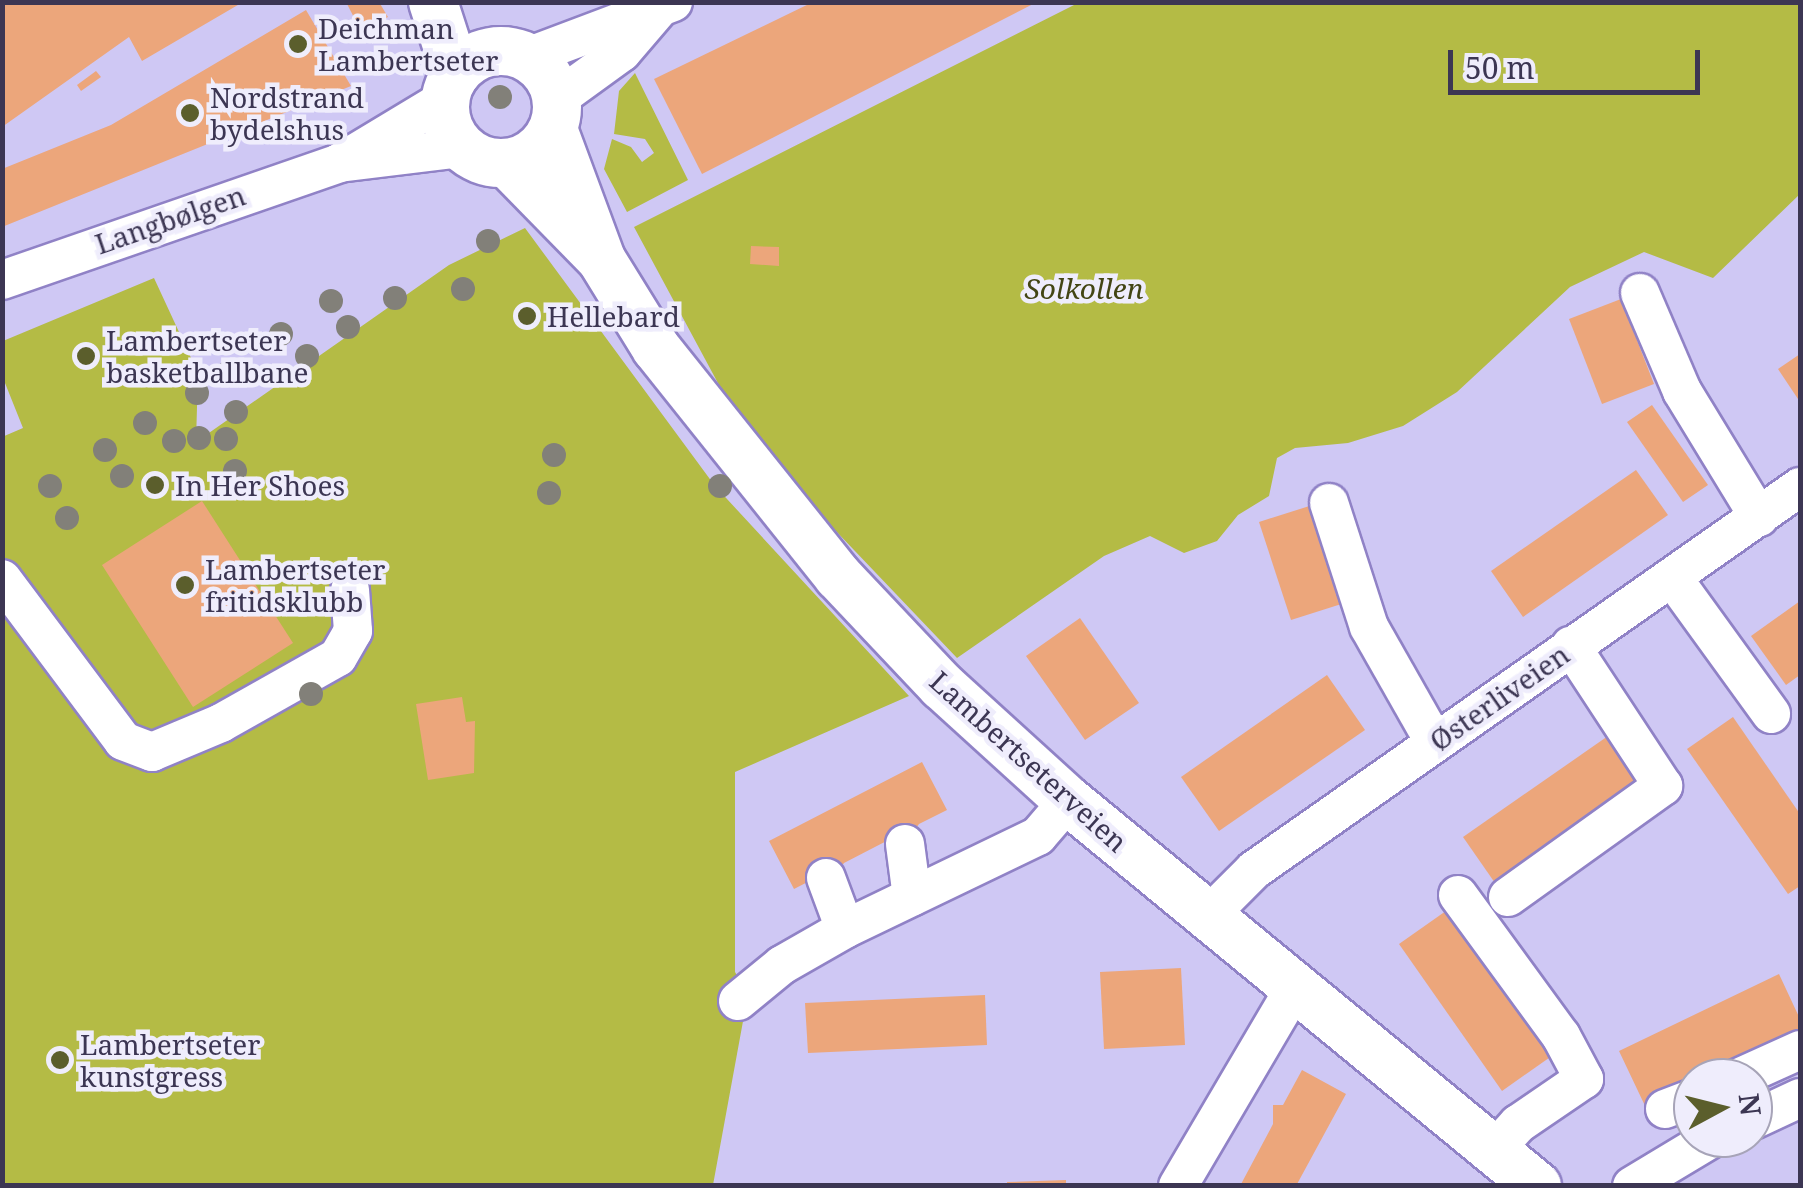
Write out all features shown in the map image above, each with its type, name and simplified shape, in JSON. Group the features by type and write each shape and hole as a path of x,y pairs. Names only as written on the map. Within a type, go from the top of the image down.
{"main road":[{"path":"433,2 451,86 445,117 462,148 491,163 508,164 527,158 555,114 542,68 512,54 458,2"},
{"path":"451,86 474,58 512,54"},
{"name":"Lambertseterveien","path":"555,114 601,259"},
{"name":"Lambertseterveien","path":"508,164 601,259 694,400 786,517 942,686 1068,802 1538,1186"}],"street":[{"path":"512,54 665,7"},
{"path":"555,114 665,7"},
{"name":"Langbølgen","path":"339,163 451,86"},
{"name":"Langbølgen","path":"2,280 339,163 462,148"},
{"path":"1640,293 1682,391 1759,517"},
{"name":"Østerliveien","path":"1207,917 1254,870 1800,486"},
{"path":"1328,503 1369,626 1434,743"},
{"path":"1672,577 1771,714"},
{"path":"2,579 123,741 152,752 222,724 338,658 352,632 350,590"},
{"path":"1508,897 1663,786 1571,646"},
{"path":"738,1001 782,965 845,929 1038,836 1068,802"},
{"path":"905,844 912,896"},
{"path":"826,878 845,929"},
{"path":"1458,895 1561,1036 1584,1079 1518,1124 1494,1150"},
{"path":"1178,1186 1251,1082 1294,989"},
{"path":"1773,1062 1800,1050"},
{"path":"1773,1111 1800,1098"},
{"path":"1632,1186 1679,1158"}],"green space":[{"name":"Solkollen","path":"1078,3 1800,3 1800,194 1713,278 1644,252 1570,287 1457,392 1403,426 1348,443 1295,448 1277,458 1269,496 1238,515 1217,541 1184,553 1150,536 1104,556 957,658 833,528 719,385 634,227"},
{"path":"635,73 688,180 627,212 604,169 612,139 631,147 642,162 654,153 645,139 614,134 619,91"},
{"path":"525,228 715,486 909,696 735,772 735,972 748,994 713,1185 3,1186 2,437 23,428 3,378 3,341 154,278 198,373 196,442 449,265"}],"building":[{"path":"2,2 243,2 142,61 129,37 2,127"},
{"path":"346,2 379,2 388,17 361,31"},
{"path":"813,2 1037,2 702,174 654,79"},
{"path":"306,10 351,86 2,227 2,169 111,125"},
{"path":"96,71 101,77 81,91 77,85"},
{"path":"751,246 779,247 779,266 750,264"},
{"path":"1621,299 1654,384 1602,404 1569,319"},
{"path":"1800,354 1800,402 1778,369"},
{"path":"1652,405 1708,485 1683,502 1627,422"},
{"path":"1636,470 1668,515 1523,617 1491,571"},
{"name":"Lambertseter fritidsklubb","path":"202,501 293,643 193,707 102,565"},
{"path":"1322,502 1354,600 1291,620 1259,522"},
{"path":"1800,601 1800,675 1786,685 1751,636"},
{"path":"1080,618 1139,703 1085,740 1026,656"},
{"path":"1327,675 1365,730 1219,831 1181,777"},
{"path":"462,697 466,722 475,721 474,773 428,780 416,704"},
{"path":"1733,717 1800,814 1800,886 1788,894 1687,749"},
{"path":"1608,736 1640,781 1495,883 1463,837"},
{"path":"922,762 947,810 919,824 909,838 902,833 844,863 833,878 827,872 794,889 769,841"},
{"path":"1453,906 1556,1053 1502,1091 1399,944"},
{"path":"1181,968 1185,1045 1104,1049 1100,972"},
{"path":"1779,974 1800,1019 1800,1036 1755,1058 1673,1058 1673,1098 1647,1110 1619,1051"},
{"path":"985,995 987,1045 808,1053 805,1003"},
{"path":"1302,1070 1346,1094 1296,1186 1240,1186 1273,1124 1273,1105 1283,1105"},
{"path":"1066,1180 1066,1186 1007,1186 1007,1182"}],"place":[{"name":"Deichman Lambertseter","path":"298,44"},
{"name":"Nordstrand bydelshus","path":"190,113"},
{"name":"Hellebard","path":"527,316"},
{"name":"Lambertseter basketballbane","path":"86,356"},
{"name":"In Her Shoes","path":"155,485"},
{"name":"Lambertseter fritidsklubb","path":"185,585"},
{"name":"Lambertseter kunstgress","path":"60,1060"}]}
